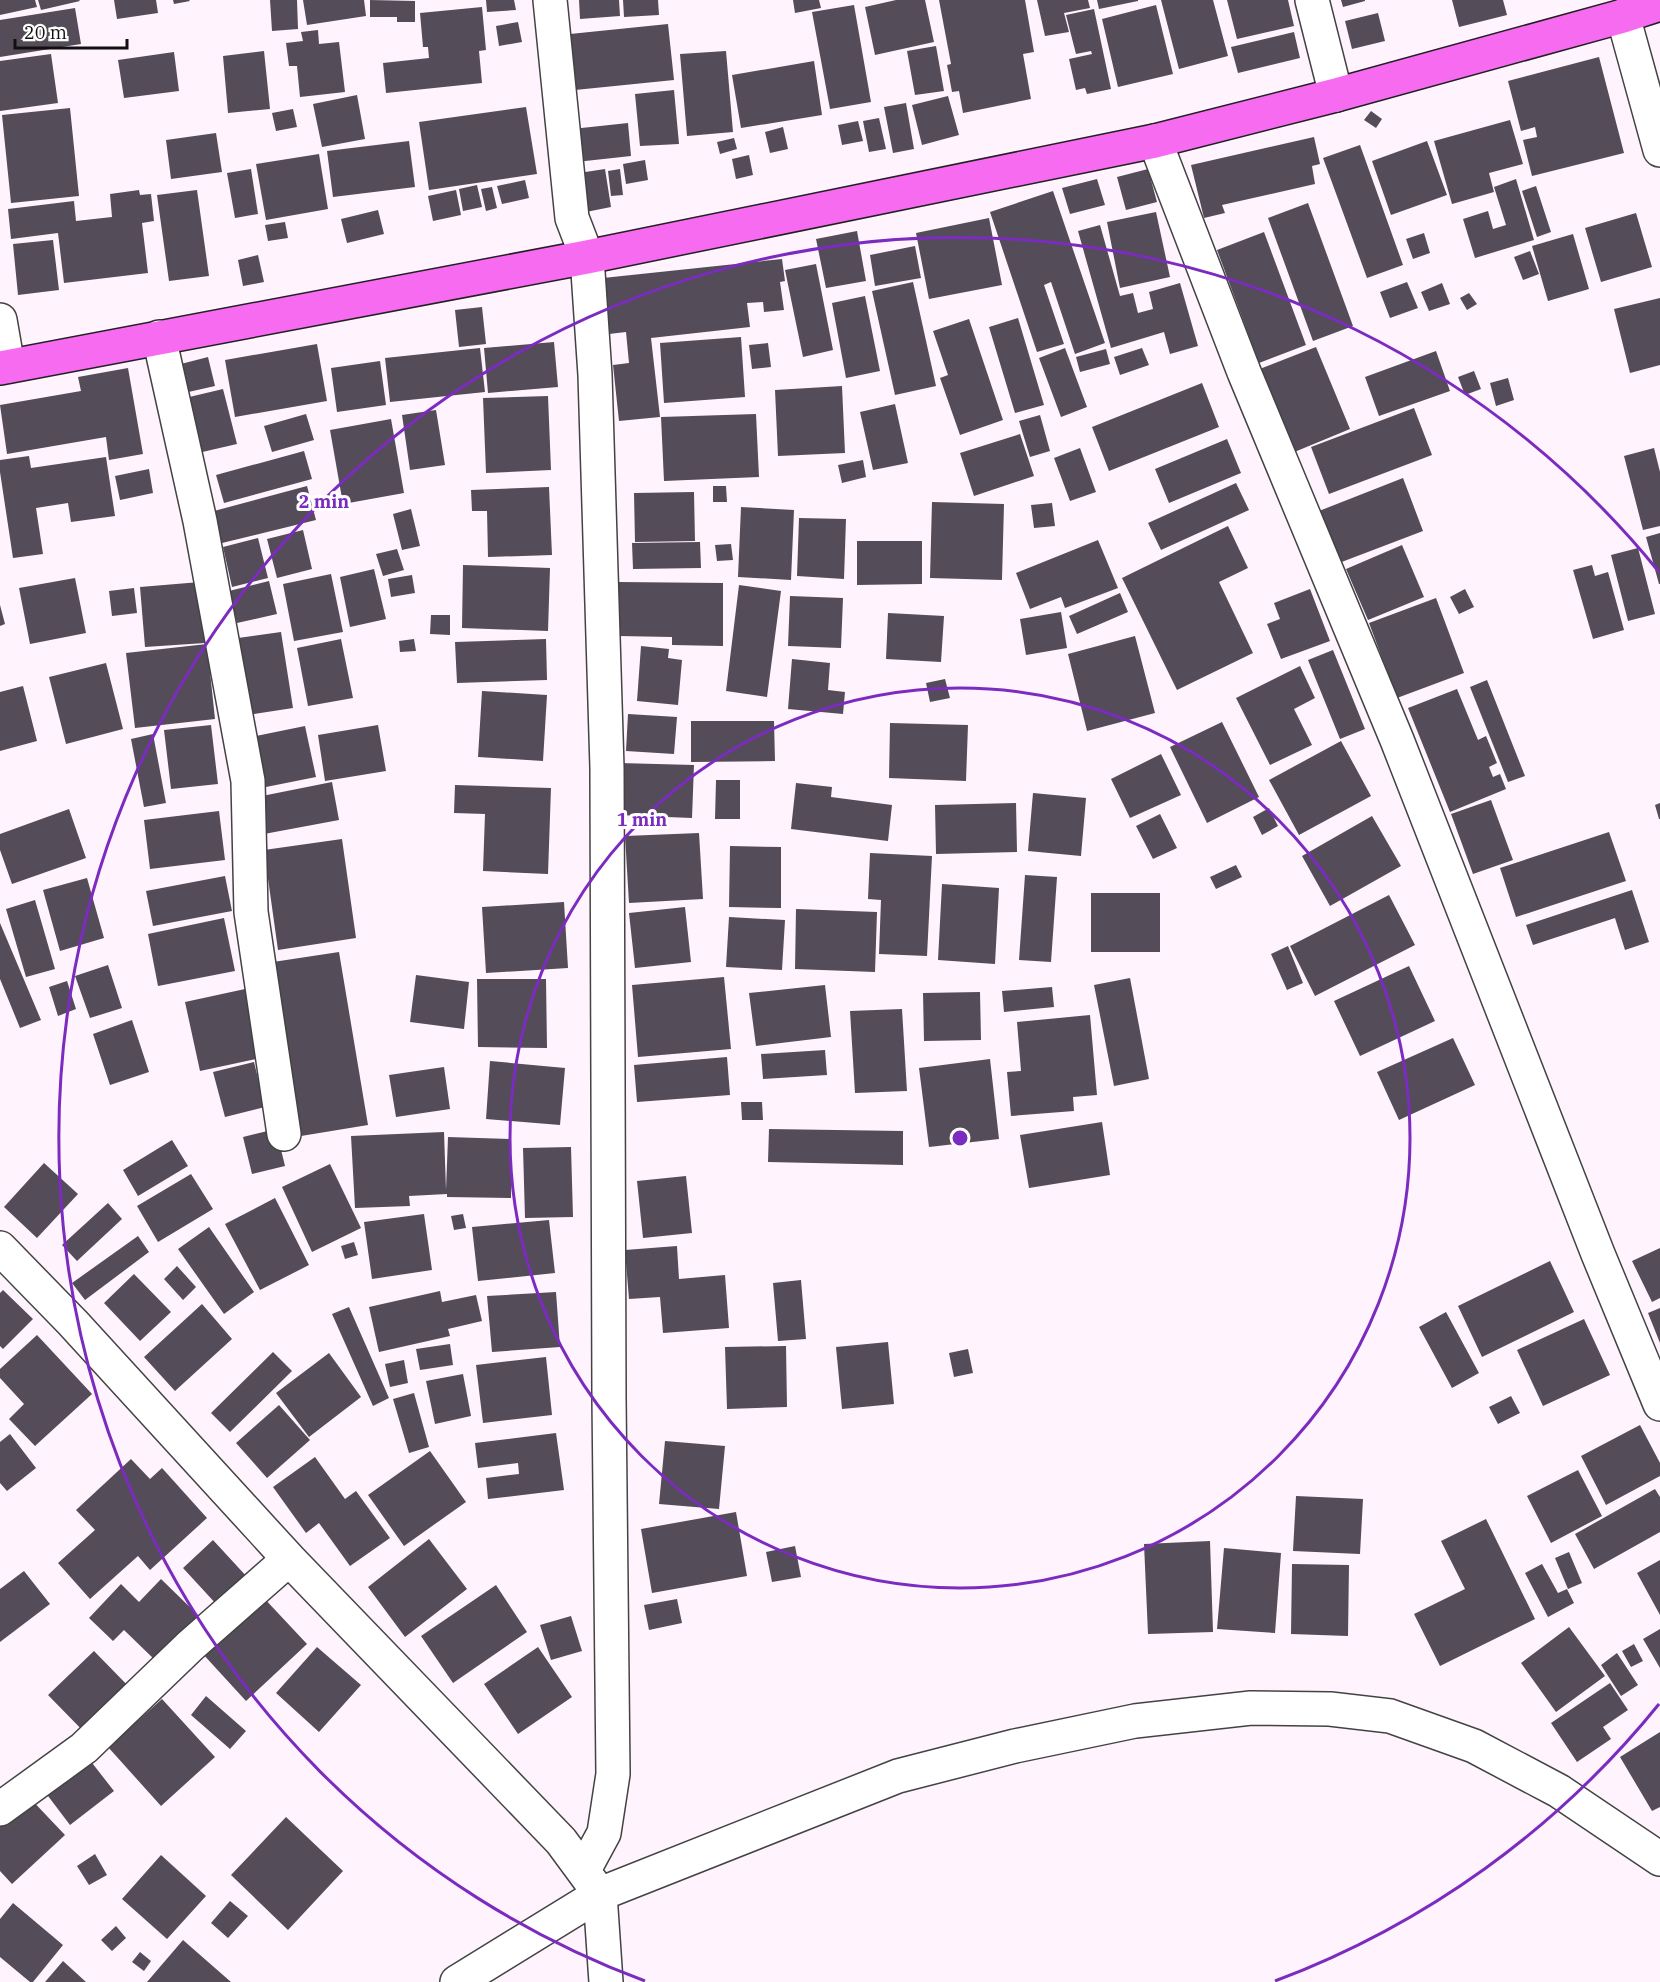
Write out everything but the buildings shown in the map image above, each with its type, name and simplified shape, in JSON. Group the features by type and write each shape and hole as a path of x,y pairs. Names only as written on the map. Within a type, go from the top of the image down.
{"main road":[{"path":"4,367 587,257 1155,141 1336,95 1660,4"}],"street":[{"path":"550,0 572,218 587,257 595,375 607,768 613,1774 604,1833 592,1882 606,1982"},
{"path":"1312,0 1336,95"},
{"path":"1623,16 1660,150"},
{"path":"1155,141 1244,372 1397,740 1660,1404"},
{"path":"0,320 4,367"},
{"path":"159,337 200,521 248,782 251,912 284,1134"},
{"path":"0,1248 81,1332 289,1559 561,1841 592,1882"},
{"path":"0,1809 84,1748 190,1646 289,1559"},
{"path":"457,1982 592,1882 898,1776 1014,1746 1135,1721 1251,1708 1330,1709 1390,1716 1474,1746 1559,1791 1660,1860"},
{"path":"1439,1725 1660,1860"}]}
